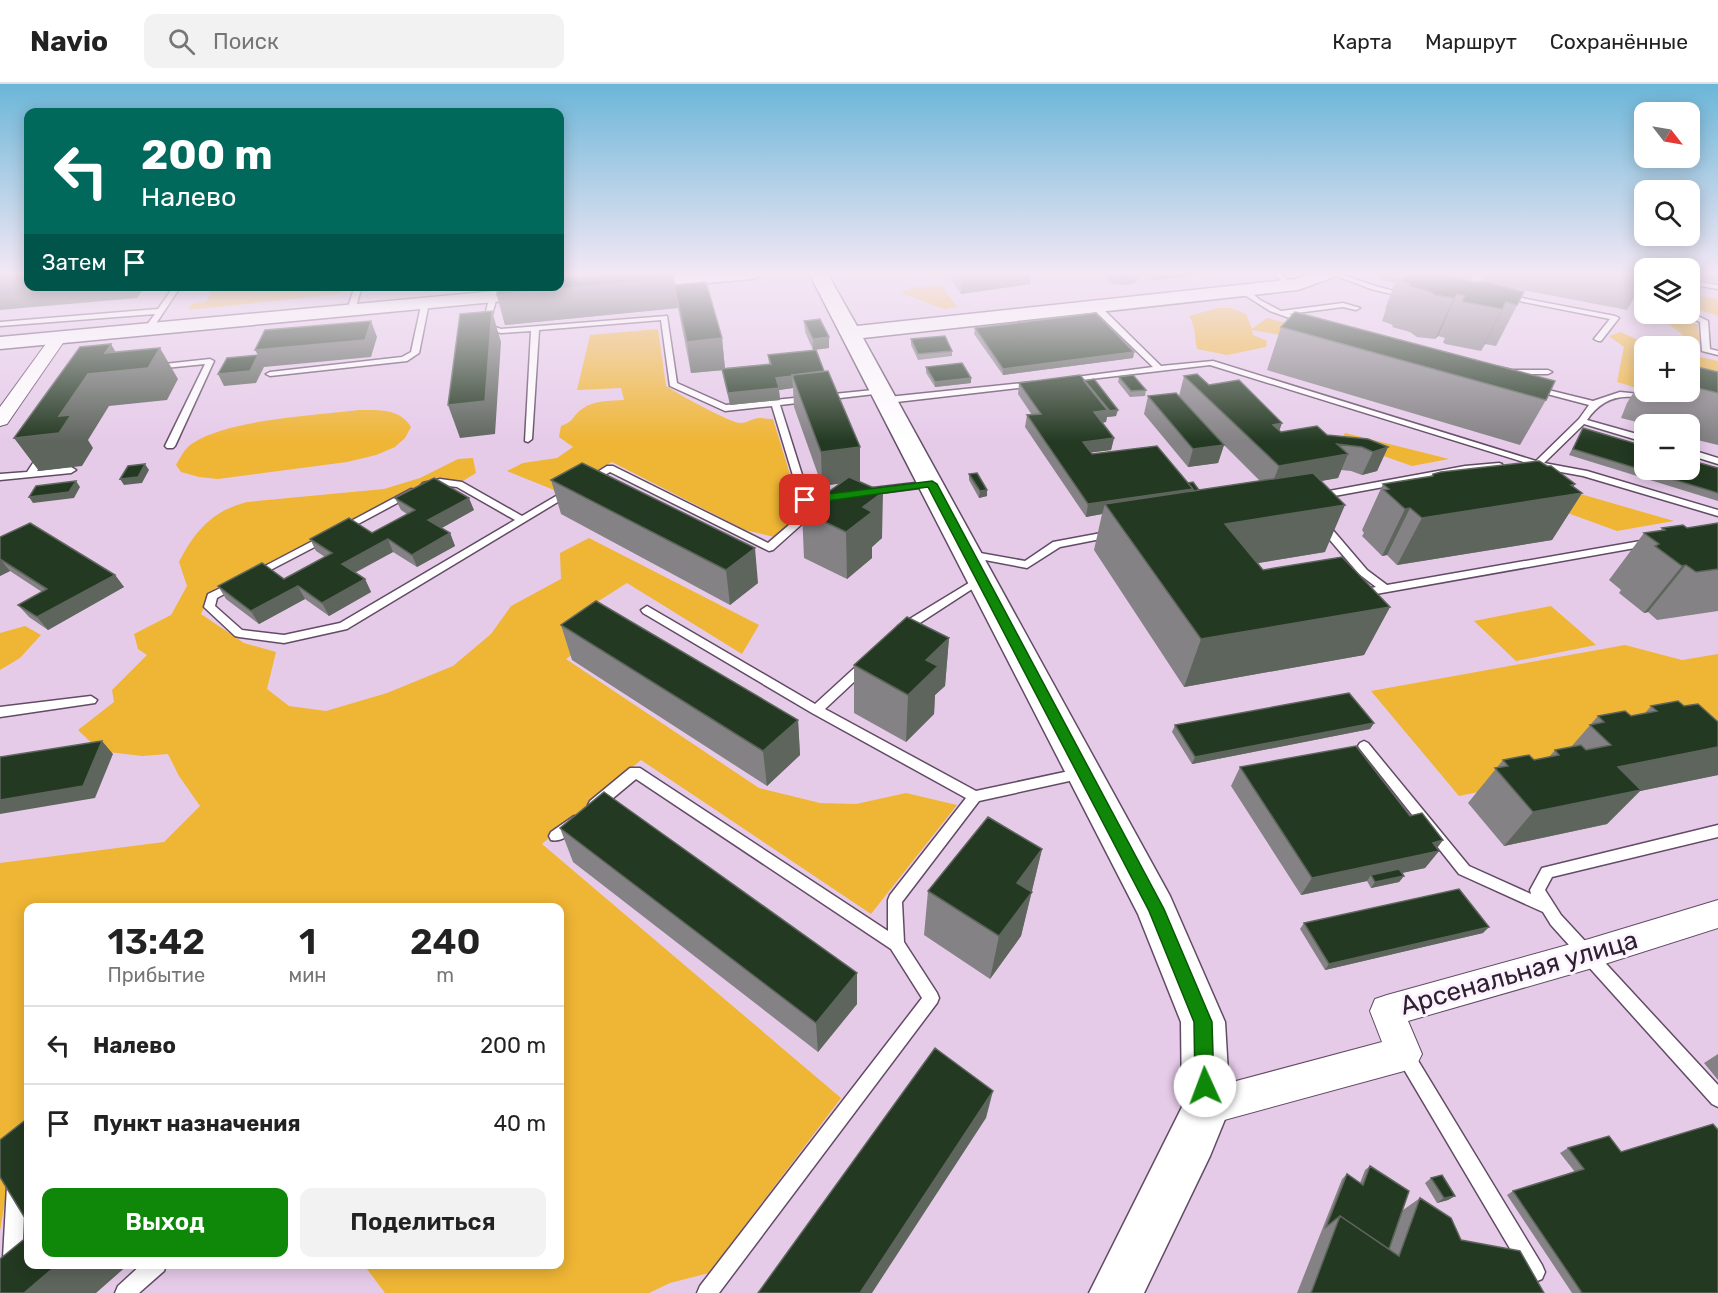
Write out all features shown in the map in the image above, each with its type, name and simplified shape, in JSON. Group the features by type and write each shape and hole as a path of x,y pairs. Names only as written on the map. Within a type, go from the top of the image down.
{"street":[{"path":"0,343 143,329"},
{"path":"850,329 1156,909 1203,1022 1206,1107 1193,1138 1116,1293"},
{"path":"852,333 884,329"},
{"path":"3,412 60,337"},
{"name":"Арсенальная улица","path":"1404,1054 1387,1011 1589,954 1718,914"},
{"path":"1206,1107 1404,1054"}],"lane":[{"path":"270,374 404,359 415,353 420,329"},
{"path":"496,329 528,329"},
{"path":"528,440 535,329"},
{"path":"666,329 673,384 725,408 1042,383"},
{"path":"1119,329 1159,369"},
{"path":"1598,339 1606,329"},
{"path":"1707,329 1707,351 1718,353"},
{"path":"142,368 210,361 170,446"},
{"path":"1054,381 1210,363 1538,464 1627,485 1718,513"},
{"path":"1491,366 1511,372 1548,372"},
{"path":"1174,368 1181,375"},
{"path":"1498,378 1516,383"},
{"path":"1527,386 1594,404"},
{"path":"1303,498 1465,468 1538,464 1582,421 1594,404 1613,395 1624,393 1634,395"},
{"path":"522,520 459,484 440,482 422,487 212,596 209,607 239,633 284,639 343,626 610,468 769,548 809,513 775,403"},
{"path":"1582,421 1634,436"},
{"path":"30,474 48,446"},
{"path":"1700,455 1718,461"},
{"path":"0,477 71,470"},
{"path":"1370,473 1383,484"},
{"path":"1627,485 1634,478"},
{"path":"805,500 932,484"},
{"path":"1317,518 1363,572 1386,589"},
{"path":"890,641 976,566 1027,565 1056,544 1125,531"},
{"path":"1352,594 1663,540"},
{"path":"647,610 816,710 975,797"},
{"path":"816,710 874,656"},
{"path":"0,712 91,700"},
{"path":"1364,746 1464,870 1546,907"},
{"path":"556,836 635,772 896,944 931,998 707,1293"},
{"path":"896,944 895,900 975,797 1084,772"},
{"path":"1718,831 1546,872 1537,890 1546,907 1718,1098"},
{"path":"1404,1054 1535,1272"},
{"path":"11,1293 17,1167"},
{"path":"125,1293 151,1269"}],"shaded area":[{"path":"658,329 666,386 704,408 736,422 743,423 759,418 773,419 795,491 799,514 774,537 745,530 612,462 559,492 507,471 523,463 557,458 573,447 559,437 561,426 592,404 624,400 621,388 577,390 590,335"},
{"path":"1194,329 1312,330 1303,339 1252,330 1253,335 1267,341 1266,347 1227,355 1197,349"},
{"path":"1676,329 1698,329 1699,336 1683,336"},
{"path":"1621,332 1634,338 1634,387 1617,382 1624,347 1609,336"},
{"path":"1700,357 1718,361 1718,403 1700,396"},
{"path":"358,410 381,410 395,413 411,427 405,438 395,447 376,455 347,462 218,479 181,472 176,465 185,450 193,443 228,429 272,420"},
{"path":"1345,433 1449,459 1412,466 1372,452 1337,446"},
{"path":"473,458 476,473 463,481 428,482 211,593 201,614 244,643 276,652 267,689 289,706 326,711 387,693 453,666 491,634 511,606 561,579 560,553 589,538 759,625 742,654 627,583 597,602 623,618 566,659 759,788 820,803 856,804 906,793 957,805 871,914 641,760 542,844 841,1098 709,1273 670,1283 649,1293 385,1293 367,1269 564,1269 564,903 24,903 24,1128 16,1135 0,1231 0,863 164,842 200,806 179,776 168,754 142,756 100,751 78,730 114,702 112,690 147,655 138,649 134,634 171,615 187,586 179,562 198,532 224,511 247,502 384,489 420,478 458,459"},
{"path":"1577,493 1674,521 1617,531 1562,511"},
{"path":"1551,606 1596,645 1516,661 1474,621"},
{"path":"25,626 41,635 20,658 0,670 0,633"},
{"path":"1625,645 1682,660 1718,654 1718,747 1686,733 1572,773 1459,796 1371,691"}],"building":[{"path":"368,329 365,340 255,350 265,330"},
{"path":"458,329 491,329 485,401 448,405"},
{"path":"684,329 720,329 722,338 687,342"},
{"path":"808,329 825,329 829,337 813,339"},
{"path":"976,329 1112,329 1134,352 1003,369"},
{"path":"1290,329 1361,329 1555,381 1546,400"},
{"path":"945,336 952,351 918,354 911,339"},
{"path":"111,344 105,353 160,348 148,368 88,374 59,416 71,415 59,433 14,438 80,347"},
{"path":"816,350 824,371 776,378 779,388 728,393 722,369 771,364 768,355"},
{"path":"258,355 250,371 218,374 227,358"},
{"path":"962,363 971,378 935,382 926,367"},
{"path":"1700,368 1718,372 1718,393 1700,389"},
{"path":"828,371 860,447 821,452 792,375"},
{"path":"1197,374 1209,385 1239,380 1282,423 1273,425 1281,432 1317,426 1327,435 1368,439 1388,447 1373,452 1362,447 1337,444 1348,454 1279,466 1184,376"},
{"path":"1080,375 1109,410 1094,412 1114,438 1083,442 1092,454 1157,446 1193,489 1088,504 1027,415 1041,414 1019,383"},
{"path":"1133,375 1146,390 1131,391 1119,377"},
{"path":"1094,379 1118,410 1108,411 1084,381"},
{"path":"1176,393 1224,445 1193,449 1148,396"},
{"path":"1583,428 1634,443 1634,468 1573,449"},
{"path":"1539,461 1551,466 1575,484 1571,485 1582,493 1422,518 1410,508 1405,509 1384,490 1389,489 1383,484 1433,476 1441,472"},
{"path":"582,463 755,548 726,570 551,480"},
{"path":"1700,463 1718,468 1718,493 1675,480 1700,480"},
{"path":"145,464 138,477 120,479 128,466"},
{"path":"977,473 987,490 980,491 969,474"},
{"path":"1313,473 1345,505 1225,524 1263,570 1342,557 1390,607 1201,639 1105,504"},
{"path":"849,477 883,492 863,507 872,512 846,532 802,511"},
{"path":"434,478 469,498 428,520 450,533 412,555 388,539 342,564 365,579 322,603 298,586 251,611 218,586 262,563 284,579 332,553 310,539 349,518 372,533 415,510 395,498"},
{"path":"76,481 69,492 29,497 36,486"},
{"path":"1193,482 1199,490 1193,491 1188,483"},
{"path":"30,523 115,575 37,617 18,605 47,589 0,559 0,537"},
{"path":"1718,523 1718,569 1696,572 1686,565 1682,566 1655,546 1659,544 1644,533 1683,525 1687,528"},
{"path":"596,601 798,720 763,751 561,625"},
{"path":"907,617 949,638 926,660 938,666 908,695 854,665"},
{"path":"1349,693 1374,723 1195,757 1175,725"},
{"path":"1678,701 1684,706 1698,704 1718,722 1718,747 1618,767 1641,790 1533,812 1495,768 1508,766 1503,760 1529,755 1534,760 1559,755 1555,750 1581,745 1586,750 1611,745 1590,725 1604,722 1598,716 1625,711 1631,716 1657,711 1651,706"},
{"path":"102,741 83,786 0,800 0,757"},
{"path":"1356,746 1410,816 1422,813 1443,840 1433,843 1439,851 1312,878 1240,767"},
{"path":"604,792 857,973 816,1023 560,828"},
{"path":"988,817 1042,849 1017,883 1032,892 999,936 928,891"},
{"path":"1399,869 1404,876 1375,882 1371,875"},
{"path":"1459,889 1489,927 1329,964 1304,923"},
{"path":"935,1048 993,1091 860,1293 758,1293"},
{"path":"24,1121 24,1216 0,1177 0,1140"},
{"path":"1713,1124 1718,1130 1718,1293 1582,1293 1513,1191 1584,1169 1568,1148 1609,1136 1621,1152"},
{"path":"1370,1166 1409,1191 1389,1249 1340,1216 1326,1227 1347,1174 1363,1185"},
{"path":"1442,1175 1455,1196 1444,1198 1431,1178"},
{"path":"1420,1198 1451,1218 1461,1240 1520,1251 1544,1293 1311,1293 1340,1216 1399,1256"},
{"path":"24,1239 24,1269 52,1269 24,1293 0,1293 0,1259"}],"route":[{"path":"805,500 932,484 1156,909 1203,1022 1205,1086"}]}
